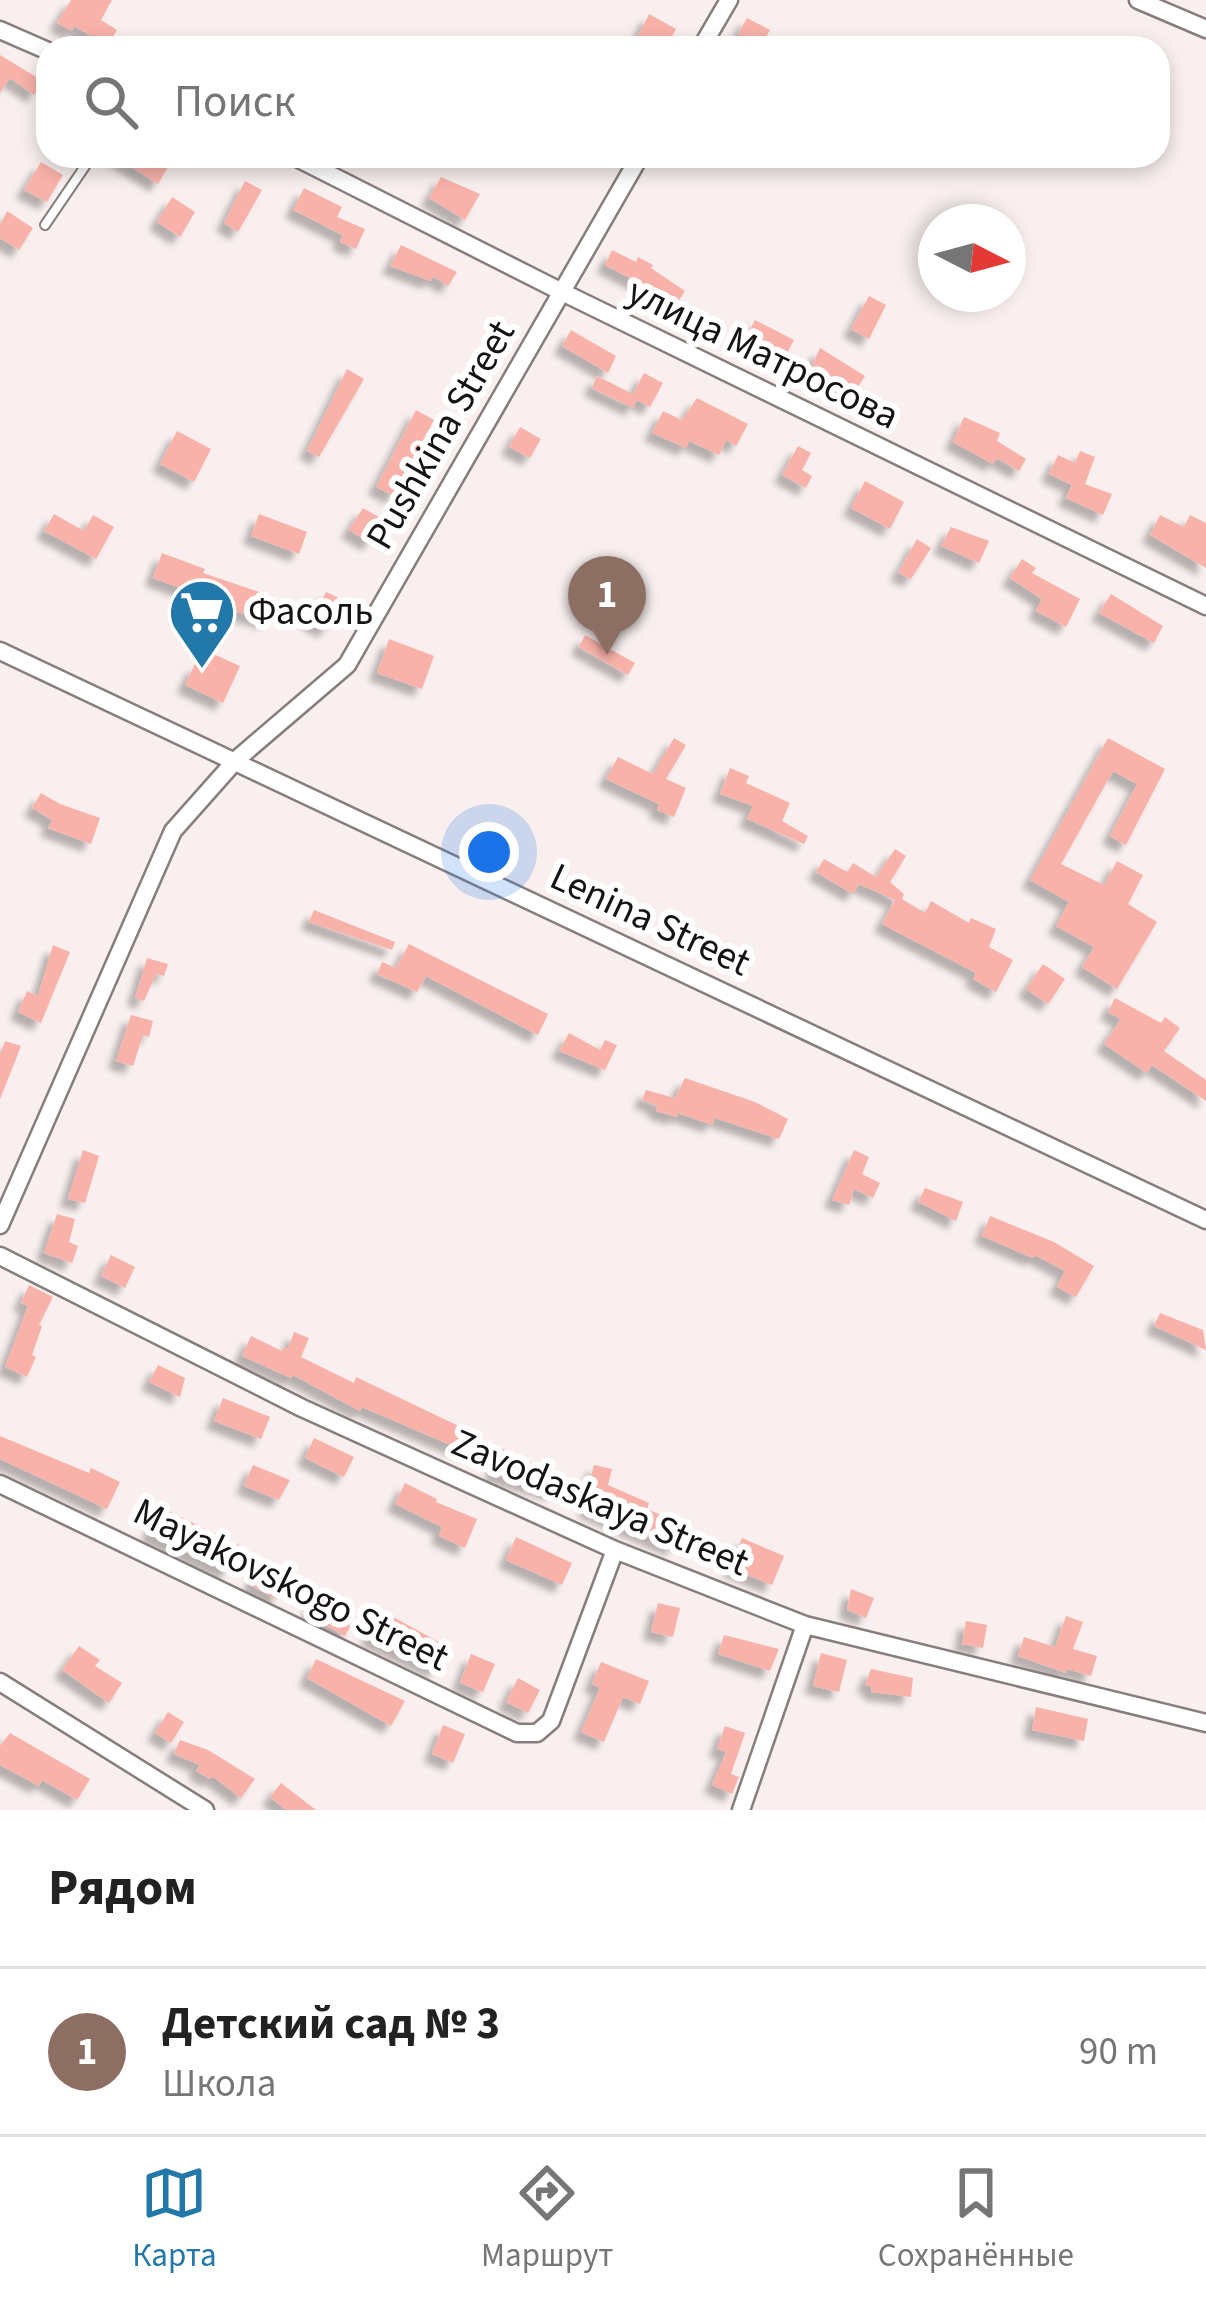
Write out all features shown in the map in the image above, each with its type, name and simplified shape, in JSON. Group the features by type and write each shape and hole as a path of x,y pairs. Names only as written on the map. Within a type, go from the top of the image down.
{"street":[{"path":"708,36 729,0"},
{"path":"1138,0 1206,29"},
{"path":"0,30 36,46"},
{"name":"улица Матросова","path":"317,168 1206,606"},
{"name":"Pushkina Street","path":"0,1225 173,831 236,760 347,665 633,168"},
{"name":"Lenina Street","path":"0,651 1206,1220"},
{"name":"Zavodaskaya Street","path":"0,1256 302,1408 615,1550 805,1625 1206,1723"},
{"name":"Mayakovskogo Street","path":"0,1484 517,1733 538,1732 551,1721 615,1550"},
{"path":"741,1810 805,1625"},
{"path":"0,1682 205,1810"}],"lane":[{"path":"45,224 84,168"}],"building":[{"path":"71,0 112,0 101,20 117,30 114,36 91,36 57,23"},
{"path":"649,14 676,29 672,36 638,36"},
{"path":"747,18 770,30 766,36 738,34"},
{"path":"0,55 36,77 34,95 10,78 0,93"},
{"path":"37,168 51,168 63,175 47,202 24,190"},
{"path":"133,168 167,168 158,184"},
{"path":"441,177 480,194 465,220 429,198"},
{"path":"245,181 262,190 238,232 224,223"},
{"path":"304,188 342,207 337,217 365,229 356,249 340,242 343,235 293,210"},
{"path":"172,197 195,212 180,237 157,222"},
{"path":"7,211 33,228 19,250 0,238"},
{"path":"401,245 457,272 448,286 433,276 431,281 390,266"},
{"path":"612,250 653,265 685,291 674,308 660,299 662,295 605,265"},
{"path":"869,296 886,305 869,339 851,329"},
{"path":"755,320 794,340 784,359 744,341"},
{"path":"571,330 616,356 608,373 562,346"},
{"path":"820,348 865,376 853,395 810,370"},
{"path":"347,369 364,379 319,457 307,451"},
{"path":"644,373 663,383 650,407 637,400 633,408 592,388 597,376 633,394"},
{"path":"697,398 748,424 736,446 726,440 719,455 689,441 686,448 652,433 663,411 682,420"},
{"path":"416,410 434,420 394,496 376,487"},
{"path":"964,417 1000,433 997,441 1026,459 1019,471 997,458 993,464 953,442"},
{"path":"520,427 541,439 530,458 509,447"},
{"path":"177,431 211,449 194,482 160,464"},
{"path":"798,446 811,453 802,470 812,476 806,488 782,475"},
{"path":"1080,451 1095,457 1085,484 1112,494 1103,515 1066,498 1072,485 1049,474 1058,455 1075,463"},
{"path":"865,481 904,502 890,529 851,508"},
{"path":"363,508 384,520 370,543 349,530"},
{"path":"54,514 84,531 93,515 114,527 96,559 44,531"},
{"path":"259,514 307,532 299,554 251,536"},
{"path":"1160,515 1184,527 1190,515 1206,523 1206,568 1150,535"},
{"path":"951,527 989,541 979,563 941,546"},
{"path":"917,539 931,548 911,579 898,573"},
{"path":"162,553 205,569 203,573 274,597 266,621 203,601 205,597 153,578"},
{"path":"1022,559 1036,568 1032,573 1080,599 1066,627 1036,611 1042,599 1010,578"},
{"path":"326,592 343,600 327,630 310,622"},
{"path":"1111,594 1163,626 1154,643 1099,613"},
{"path":"585,635 635,663 628,675 579,647"},
{"path":"389,639 434,656 422,689 377,673"},
{"path":"209,652 240,666 223,703 185,685 195,664 202,668"},
{"path":"674,738 686,745 666,779 686,788 674,817 657,810 659,804 606,779 618,757 653,774"},
{"path":"1108,738 1165,769 1126,845 1110,836 1137,784 1113,771 1061,864 1104,885 1117,861 1143,875 1128,904 1157,922 1117,989 1082,967 1094,947 1056,926 1069,902 1030,880"},
{"path":"730,768 749,776 746,783 790,803 782,821 808,836 804,844 747,819 753,806 720,794"},
{"path":"41,793 100,818 91,844 48,828 52,820 32,808"},
{"path":"895,849 906,856 890,882 904,894 902,899 925,913 931,901 969,923 971,918 996,929 989,947 1013,960 996,992 973,979 976,973 882,924 895,900 859,884 853,894 816,872 824,859 847,872 853,863 876,877"},
{"path":"314,910 395,942 392,950 309,922"},
{"path":"409,944 548,1014 538,1035 426,976 417,992 377,974 382,962 396,968"},
{"path":"53,945 70,952 41,1023 18,1012 27,991 38,996"},
{"path":"147,958 168,964 164,976 156,974 144,1001 135,998"},
{"path":"1043,964 1065,979 1048,1004 1026,989"},
{"path":"1115,998 1161,1023 1165,1017 1180,1028 1164,1051 1206,1080 1206,1101 1152,1065 1147,1073 1104,1044 1121,1019 1108,1012"},
{"path":"131,1015 153,1021 133,1066 116,1061"},
{"path":"569,1033 600,1050 605,1040 617,1045 605,1070 559,1051"},
{"path":"5,1041 21,1046 0,1099 0,1055"},
{"path":"685,1078 788,1119 779,1139 715,1118 712,1125 678,1113 677,1117 656,1111 657,1106 642,1100 646,1090 675,1098"},
{"path":"83,1150 99,1156 85,1203 68,1199"},
{"path":"854,1150 869,1157 862,1174 880,1183 873,1198 854,1189 849,1205 832,1200"},
{"path":"925,1188 963,1202 956,1221 918,1202"},
{"path":"57,1214 75,1219 69,1242 78,1246 72,1263 44,1253"},
{"path":"990,1216 1054,1242 1094,1266 1076,1297 1057,1287 1065,1271 982,1236"},
{"path":"111,1255 135,1267 125,1288 101,1276"},
{"path":"29,1285 53,1297 39,1325 32,1355 36,1357 27,1377 5,1367 28,1306 21,1303"},
{"path":"1160,1313 1203,1330 1206,1350 1154,1326"},
{"path":"294,1332 309,1338 301,1357 354,1383 356,1377 467,1430 460,1449 362,1407 360,1411 293,1375 242,1356 251,1336 282,1351 288,1349"},
{"path":"158,1365 185,1378 180,1397 149,1382"},
{"path":"223,1398 270,1417 261,1439 214,1421"},
{"path":"0,1436 120,1482 107,1509 0,1459"},
{"path":"314,1438 354,1457 344,1477 305,1458"},
{"path":"501,1448 559,1477 555,1493 492,1473"},
{"path":"253,1465 290,1480 279,1500 244,1486"},
{"path":"594,1465 612,1469 608,1485 684,1525 674,1548 586,1509"},
{"path":"405,1483 477,1519 465,1548 439,1536 442,1527 395,1504"},
{"path":"161,1507 240,1546 228,1572 149,1534"},
{"path":"516,1537 572,1563 562,1585 506,1560"},
{"path":"742,1538 784,1556 772,1585 730,1568"},
{"path":"262,1563 288,1576 277,1599 250,1585"},
{"path":"320,1589 344,1601 337,1614 353,1622 345,1636 307,1615"},
{"path":"851,1589 874,1598 866,1618 847,1610"},
{"path":"658,1603 680,1608 673,1637 651,1632"},
{"path":"384,1612 448,1647 436,1670 368,1637"},
{"path":"1066,1616 1083,1622 1073,1649 1097,1656 1091,1676 1067,1669 1066,1673 1018,1656 1024,1637 1055,1647"},
{"path":"966,1621 987,1625 983,1648 962,1644"},
{"path":"724,1635 779,1649 770,1671 718,1654"},
{"path":"79,1646 100,1660 95,1666 122,1683 109,1703 62,1670"},
{"path":"821,1653 847,1660 839,1692 813,1686"},
{"path":"471,1654 495,1664 483,1692 460,1683"},
{"path":"316,1659 405,1701 391,1726 307,1678"},
{"path":"601,1662 649,1681 640,1704 623,1697 604,1742 581,1732 600,1688 592,1684"},
{"path":"871,1669 913,1678 911,1697 871,1692 872,1687 865,1685"},
{"path":"518,1678 540,1690 528,1713 506,1702"},
{"path":"1036,1707 1088,1719 1084,1741 1032,1730"},
{"path":"168,1712 184,1722 171,1743 155,1733"},
{"path":"443,1725 465,1734 453,1763 432,1754"},
{"path":"725,1726 745,1733 731,1774 739,1777 732,1794 712,1785 726,1752 717,1749"},
{"path":"10,1733 90,1779 77,1800 42,1780 39,1786 0,1765 0,1746"},
{"path":"180,1740 208,1750 255,1779 241,1798 212,1776 196,1771 200,1765 174,1754"},
{"path":"281,1783 316,1810 286,1810 270,1797"}],"place":[{"name":"Детский сад № 3","path":"607,655"},
{"name":"Фасоль","path":"202,671"}]}
